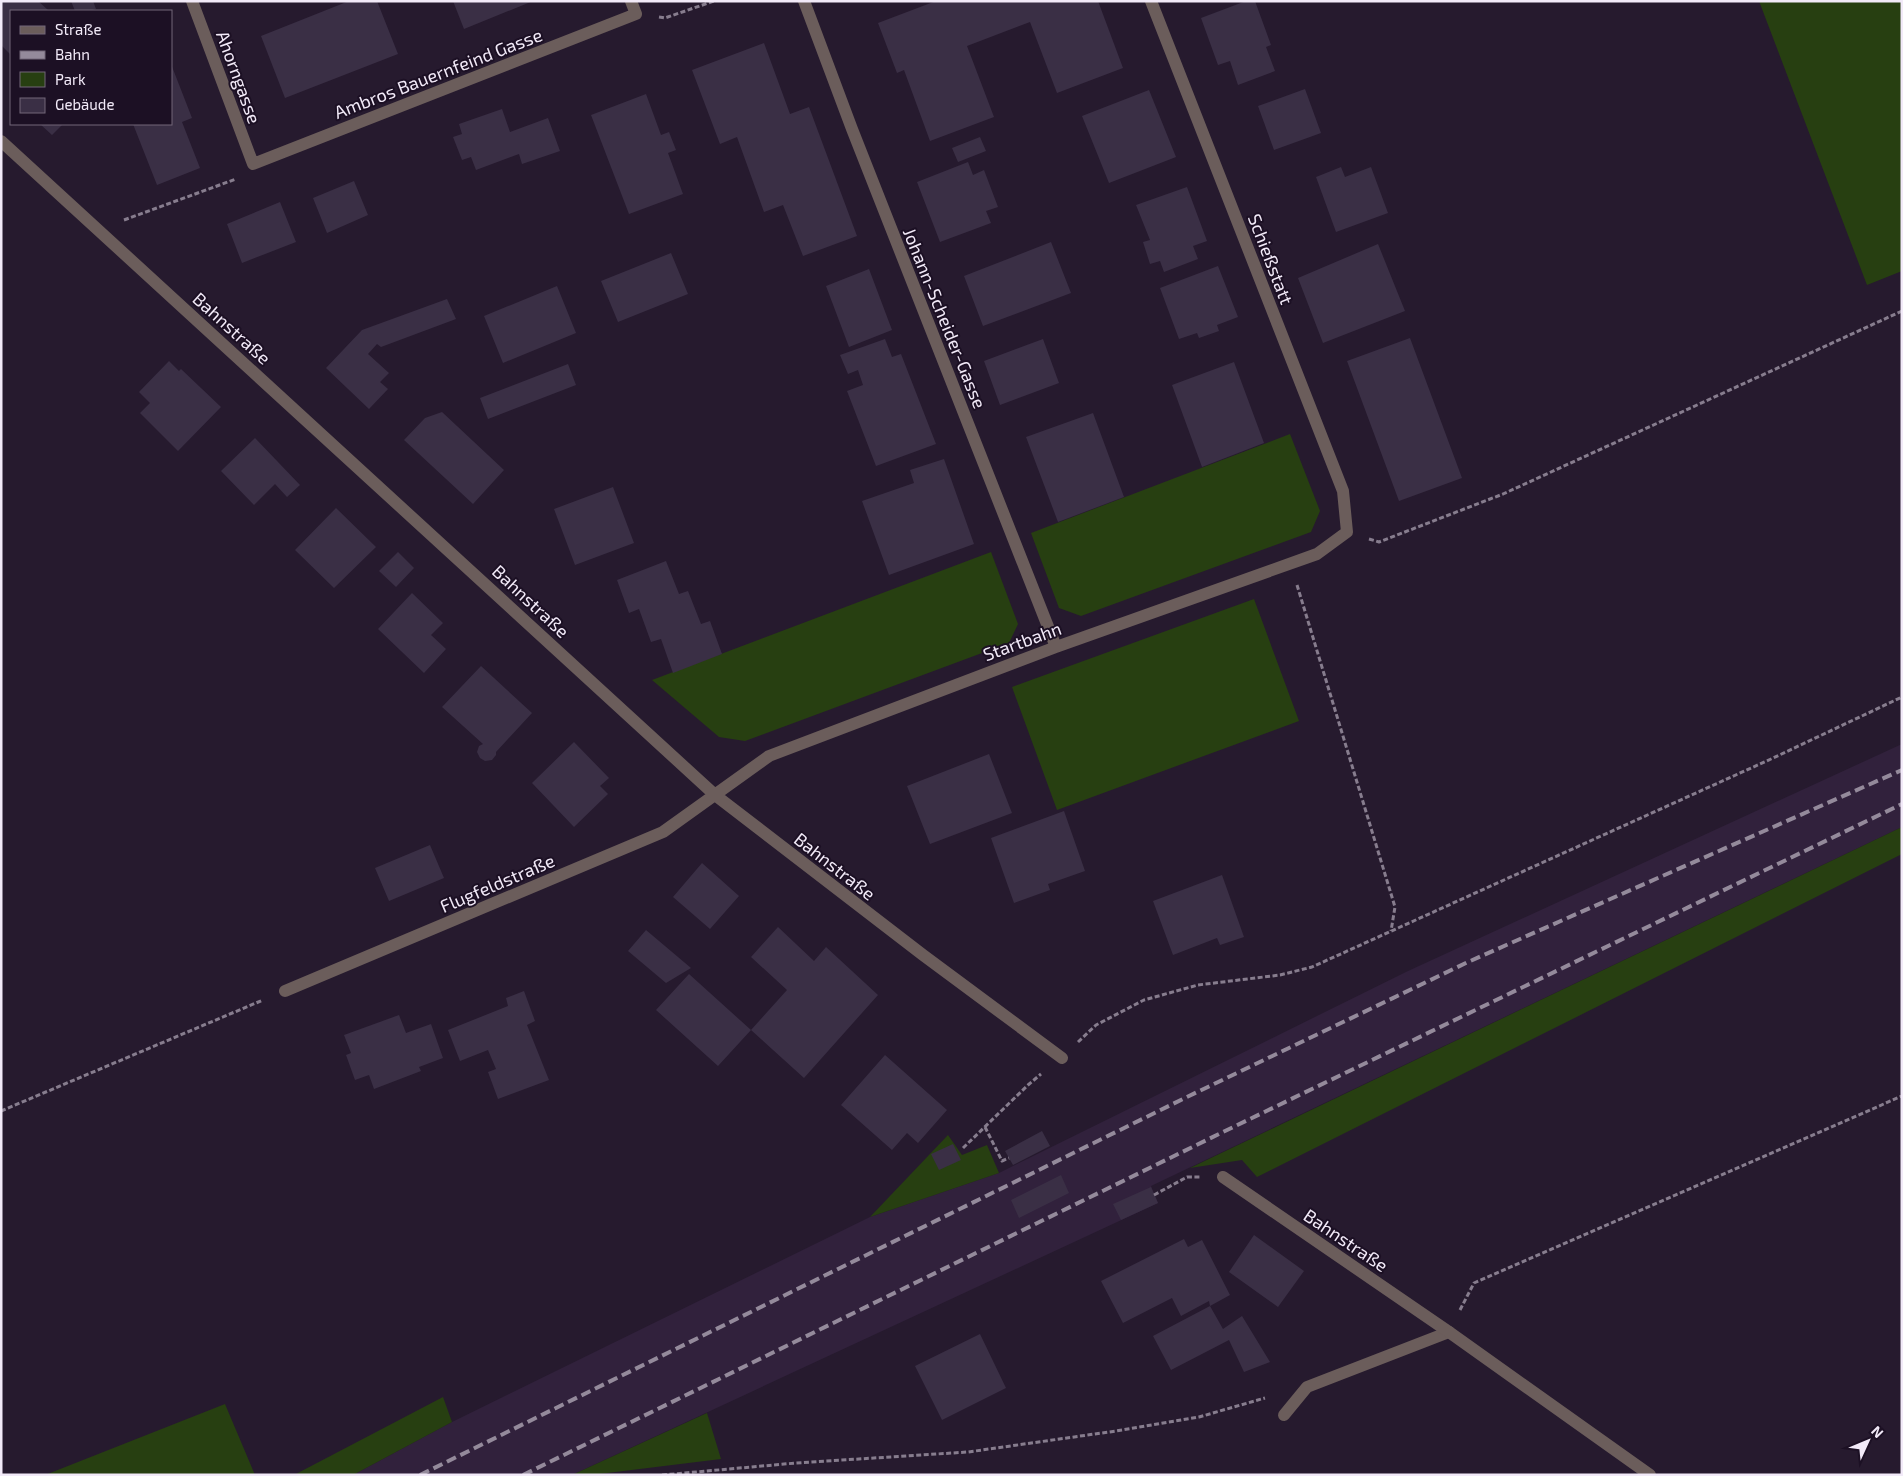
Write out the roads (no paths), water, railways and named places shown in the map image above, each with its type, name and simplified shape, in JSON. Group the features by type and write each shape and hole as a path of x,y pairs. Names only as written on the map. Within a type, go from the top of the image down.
{"street":[{"name":"Ahorngasse","path":"192,1 253,164"},
{"name":"Ambros Bauernfeind Gasse","path":"253,164 636,14 631,1"},
{"name":"Johann-Scheider-Gasse","path":"804,1 852,129 1056,647"},
{"name":"Schießstatt","path":"1151,1 1343,491 1347,532"},
{"name":"Bahnstraße","path":"1,141 715,795 923,955 1062,1058"},
{"name":"Startbahn","path":"715,795 769,756 1056,647 1317,554 1347,532"},
{"name":"Flugfeldstraße","path":"285,991 663,832 715,795"},
{"name":"Bahnstraße","path":"1223,1177 1449,1332 1650,1475"},
{"path":"1284,1415 1307,1387 1449,1332"}],"railway":[{"path":"420,1475 1189,1096 1468,962 1902,770"},
{"path":"523,1475 1223,1132 1902,804"}]}
